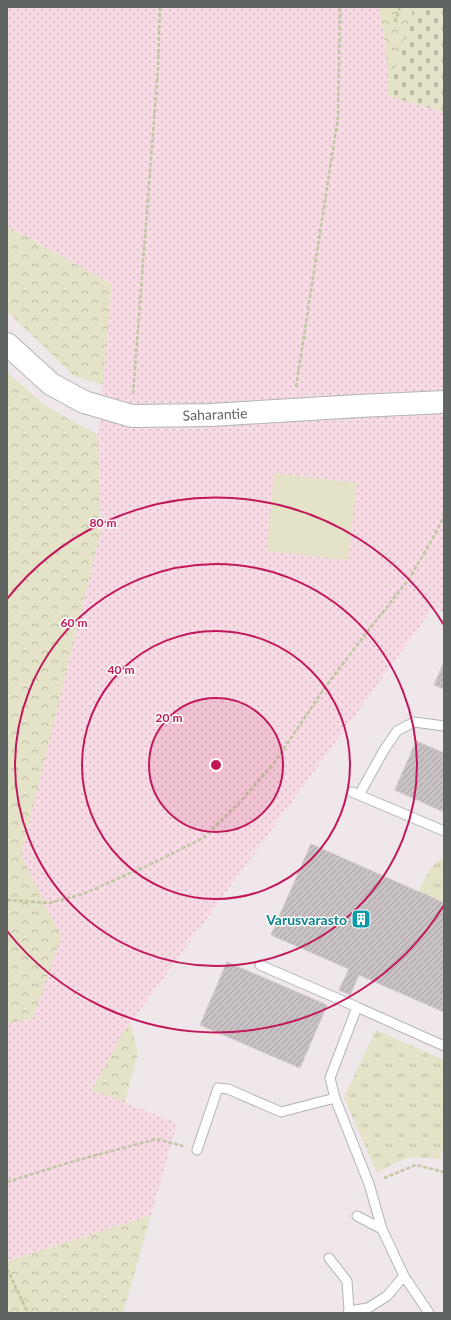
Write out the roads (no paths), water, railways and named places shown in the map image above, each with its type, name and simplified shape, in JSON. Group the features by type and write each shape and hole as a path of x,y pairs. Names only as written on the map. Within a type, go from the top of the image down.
{"street":[{"name":"Saharantie","path":"7,344 51,384 84,402 132,416 211,415 444,402"}],"lane":[{"path":"444,726 414,722 397,731 355,793 444,831"},
{"path":"260,964 444,1046"},
{"path":"357,1007 330,1078 335,1098 369,1184 382,1229 404,1276 429,1313"},
{"path":"197,1150 218,1088 228,1089 281,1112 335,1098"},
{"path":"357,1216 382,1229"},
{"path":"329,1258 347,1281 348,1312 368,1308 381,1300 387,1296 404,1276"}],"place":[{"name":"Varusvarasto","path":"361,919"}]}
